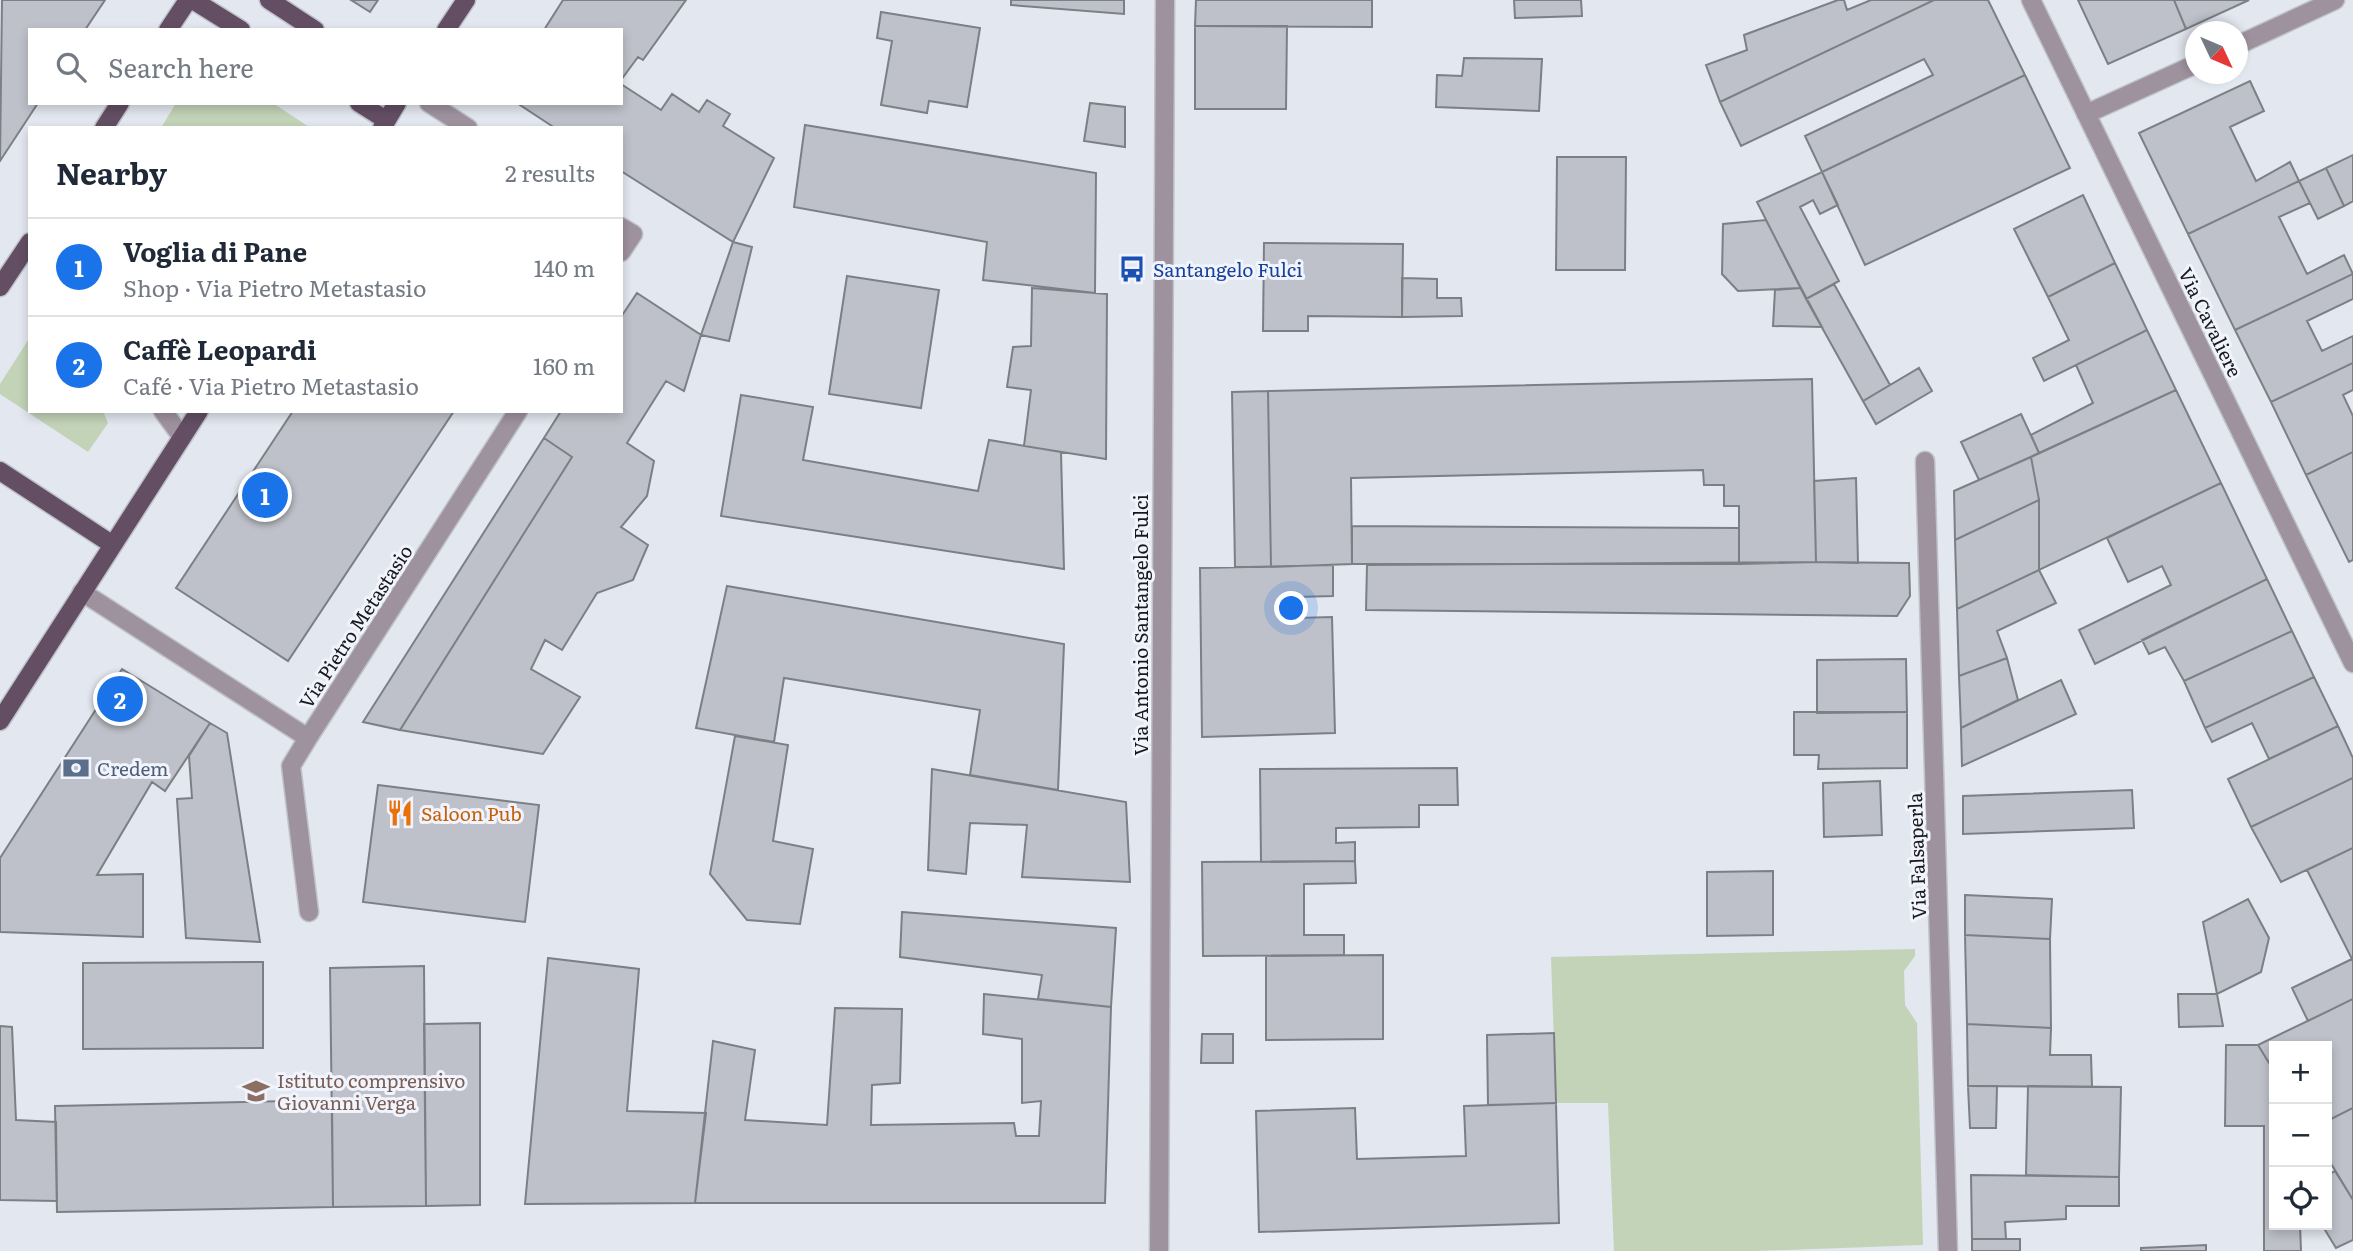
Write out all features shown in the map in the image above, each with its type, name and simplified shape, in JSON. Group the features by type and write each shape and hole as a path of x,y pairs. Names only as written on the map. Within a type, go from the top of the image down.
{"main road":[{"path":"169,28 190,0 238,28"},
{"path":"269,0 312,28"},
{"path":"447,28 466,0"},
{"path":"105,126 119,105"},
{"path":"361,105 384,124 396,105"},
{"path":"1,283 28,245"},
{"path":"0,721 198,413"},
{"path":"0,471 113,545"}],"street":[{"name":"Via Antonio Santangelo Fulci","path":"1159,1251 1165,0"},
{"name":"Via Cavaliere","path":"2031,0 2353,663"},
{"path":"2248,39 2335,0"},
{"path":"2086,114 2185,69"},
{"path":"432,105 465,126"},
{"path":"623,228 633,234 623,250"},
{"path":"165,413 183,437"},
{"name":"Via Pietro Metastasio","path":"82,592 308,738 518,413"},
{"name":"Via Falsaperla","path":"1925,461 1948,1251"},
{"path":"308,738 291,766 309,912"}],"green space":[{"path":"175,105 276,105 308,126 162,126"},
{"path":"28,340 28,412 0,394 0,384"},
{"path":"29,413 104,413 108,423 88,452"},
{"path":"1915,949 1915,956 1904,971 1905,1005 1917,1023 1923,1245 1755,1251 1614,1251 1608,1103 1556,1103 1551,957"}],"building":[{"path":"2,0 105,0 86,28 28,28 28,105 37,105 0,161"},
{"path":"351,0 378,0 370,12"},
{"path":"563,0 686,0 643,60 638,57 623,77 623,28 545,28"},
{"path":"1011,0 1124,0 1124,14 1011,5"},
{"path":"1196,0 1372,0 1372,27 1195,26"},
{"path":"1514,0 1581,0 1582,16 1515,18"},
{"path":"1844,0 1847,10 1871,0 1934,0 1720,102 1706,65 1747,50 1744,35"},
{"path":"1934,0 1988,0 2025,75 1822,172 1805,136 1933,75 1924,59 1741,146 1720,102"},
{"path":"2078,0 2174,0 2185,29 2108,64"},
{"path":"2174,0 2249,0 2203,21 2185,21 2185,27"},
{"path":"881,12 980,28 967,107 929,101 927,113 881,105 892,41 877,38"},
{"path":"1195,26 1287,26 1286,109 1195,109"},
{"path":"1464,58 1542,59 1539,111 1436,107 1437,75 1462,76"},
{"path":"2025,75 2070,168 1865,265 1822,172"},
{"path":"2250,81 2264,111 2230,127 2256,181 2290,162 2299,181 2188,234 2139,133"},
{"path":"623,85 661,110 672,94 699,112 707,100 730,114 723,126 774,158 733,242 623,172 623,126 552,126 520,105 623,105"},
{"path":"1090,103 1125,107 1125,147 1084,141"},
{"path":"805,125 1096,173 1095,293 983,280 987,242 794,207"},
{"path":"2353,155 2353,201 2344,206 2326,168"},
{"path":"1557,157 1626,157 1625,270 1556,270"},
{"path":"2326,168 2344,206 2318,219 2299,181"},
{"path":"1822,172 1838,205 1820,214 1813,200 1800,207 1839,281 1806,299 1757,202"},
{"path":"2299,181 2310,203 2279,217 2307,274 2344,255 2353,274 2235,330 2188,234"},
{"path":"2083,195 2115,263 2048,297 2014,229"},
{"path":"1766,220 1801,288 1738,291 1722,274 1723,224"},
{"path":"733,242 752,247 729,341 701,335"},
{"path":"1264,243 1403,244 1402,317 1308,316 1308,331 1263,331"},
{"path":"2115,263 2147,330 2044,381 2033,358 2069,340 2048,297"},
{"path":"2353,274 2353,299 2307,321 2322,351 2353,336 2353,363 2271,402 2235,330"},
{"path":"847,276 939,290 921,408 829,394"},
{"path":"1402,278 1437,279 1437,298 1461,298 1462,316 1402,317"},
{"path":"1834,284 1890,385 1863,401 1806,299"},
{"path":"1032,288 1107,294 1106,459 1024,446 1031,390 1007,387 1013,347 1031,346"},
{"path":"1801,288 1822,327 1773,326 1775,290"},
{"path":"637,293 701,335 684,391 666,381 627,443 654,461 647,496 621,527 648,545 633,580 597,593 562,650 545,640 531,669 580,697 543,754 400,730 572,457 544,438 560,413 623,413 623,314"},
{"path":"2147,330 2176,390 2039,453 2031,435 2093,403 2076,365"},
{"path":"2353,363 2353,390 2343,395 2353,416 2353,452 2306,475 2271,402"},
{"path":"1919,368 1932,391 1876,424 1863,401"},
{"path":"1812,379 1816,562 1739,564 1739,506 1724,506 1724,485 1704,485 1703,470 1351,478 1352,564 1271,567 1268,391"},
{"path":"2176,390 2221,483 2039,570 2039,500 2031,457"},
{"path":"1268,391 1271,567 1235,567 1232,392"},
{"path":"741,395 813,407 803,460 978,491 989,440 1061,452 1064,569 721,516"},
{"path":"292,413 453,413 288,661 176,588"},
{"path":"2021,414 2039,453 1979,480 1961,442"},
{"path":"544,438 572,457 400,730 363,722"},
{"path":"2353,452 2353,560 2349,562 2306,475"},
{"path":"2031,457 2039,500 1955,540 1954,491"},
{"path":"1856,478 1858,563 1816,562 1814,481"},
{"path":"2221,483 2267,579 2095,664 2079,630 2171,585 2162,566 2128,582 2107,538"},
{"path":"2039,500 2039,570 1957,609 1955,540"},
{"path":"1352,526 1739,528 1739,564 1352,564"},
{"path":"1909,563 1910,596 1897,616 1366,610 1367,565"},
{"path":"1333,565 1333,596 1296,597 1296,618 1332,617 1335,733 1202,737 1200,568"},
{"path":"2039,570 2056,603 1997,631 2007,658 1959,676 1957,609"},
{"path":"2267,579 2292,631 2184,681 2165,647 2149,654 2142,640"},
{"path":"727,586 1064,644 1058,790 970,775 980,710 784,678 774,742 696,728"},
{"path":"2292,631 2314,677 2205,728 2184,681"},
{"path":"2007,658 2018,700 1961,728 1959,676"},
{"path":"1906,659 1907,712 1817,713 1817,660"},
{"path":"122,669 210,723 165,791 152,782 97,875 143,874 143,937 0,932 0,858"},
{"path":"2314,677 2338,726 2269,759 2252,723 2212,742 2205,728"},
{"path":"2061,680 2076,714 1962,766 1961,728"},
{"path":"1794,712 1907,712 1907,768 1818,769 1819,755 1794,755"},
{"path":"210,723 227,733 260,942 186,938 177,799 192,798 189,756"},
{"path":"2338,726 2353,758 2353,778 2251,827 2228,779"},
{"path":"735,736 788,745 773,841 813,849 800,924 747,920 710,874"},
{"path":"1457,768 1458,805 1419,805 1419,827 1336,828 1336,843 1355,842 1355,861 1261,862 1260,769"},
{"path":"932,769 1126,802 1130,882 1022,877 1027,825 970,823 966,874 928,870"},
{"path":"2353,778 2353,848 2281,882 2251,827"},
{"path":"1880,781 1882,835 1824,837 1823,783"},
{"path":"378,785 539,805 525,922 363,902"},
{"path":"2132,790 2134,828 1963,834 1963,796"},
{"path":"2353,848 2353,999 2308,1021 2292,988 2352,959 2307,870"},
{"path":"1355,861 1356,883 1304,884 1304,935 1344,935 1344,955 1203,956 1202,862"},
{"path":"1773,871 1773,935 1707,936 1707,872"},
{"path":"1965,895 2052,899 2050,939 1965,935"},
{"path":"2248,899 2269,938 2261,972 2217,994 2203,922"},
{"path":"902,912 1116,928 1111,1007 1038,999 1042,975 900,957"},
{"path":"1965,935 2050,939 2051,1028 1967,1024"},
{"path":"1383,955 1383,1039 1266,1040 1266,956"},
{"path":"548,958 639,969 627,1111 706,1113 695,1203 525,1204"},
{"path":"263,962 263,1048 83,1049 83,963"},
{"path":"424,966 426,1206 333,1207 330,968"},
{"path":"984,994 1111,1007 1105,1203 695,1203 713,1041 755,1050 745,1120 827,1125 835,1008 902,1009 900,1083 872,1085 871,1125 1014,1123 1016,1136 1039,1136 1041,1101 1022,1103 1022,1039 983,1034"},
{"path":"2178,994 2217,994 2223,1026 2179,1027"},
{"path":"2353,999 2353,1108 2332,1118 2332,1041 2269,1041 2269,1063 2258,1045"},
{"path":"480,1023 480,1205 426,1206 424,1024"},
{"path":"1967,1024 2051,1028 2050,1055 2091,1055 2092,1087 1968,1086"},
{"path":"0,1026 12,1027 16,1120 56,1122 57,1201 0,1200"},
{"path":"1554,1033 1556,1103 1488,1105 1487,1035"},
{"path":"1202,1034 1233,1034 1233,1063 1201,1063"},
{"path":"2226,1045 2258,1045 2269,1063 2269,1230 2300,1230 2301,1251 2264,1251 2264,1126 2225,1126"},
{"path":"1968,1086 1997,1086 1996,1128 1970,1128"},
{"path":"2028,1086 2121,1087 2119,1177 2026,1175"},
{"path":"332,1100 333,1207 57,1212 55,1106"},
{"path":"1556,1103 1559,1223 1259,1232 1256,1111 1355,1108 1357,1159 1466,1156 1464,1106"},
{"path":"2353,1108 2353,1200 2332,1165 2332,1118"},
{"path":"2335,1171 2353,1200 2353,1240 2336,1248 2325,1230 2332,1230 2332,1172"},
{"path":"1971,1175 2119,1177 2119,1206 2066,1206 2066,1219 2005,1222 2006,1239 1972,1239"},
{"path":"1972,1239 2020,1239 2020,1251 1972,1251"},
{"path":"2206,1245 2206,1251 2141,1251 2141,1248"}],"place":[{"name":"Santangelo Fulci","path":"1132,269"},
{"name":"Voglia di Pane","path":"265,495"},
{"name":"Caffè Leopardi","path":"120,699"},
{"name":"Credem","path":"76,768"},
{"name":"Saloon Pub","path":"400,813"},
{"name":"Istituto comprensivo Giovanni Verga","path":"256,1091"}]}
